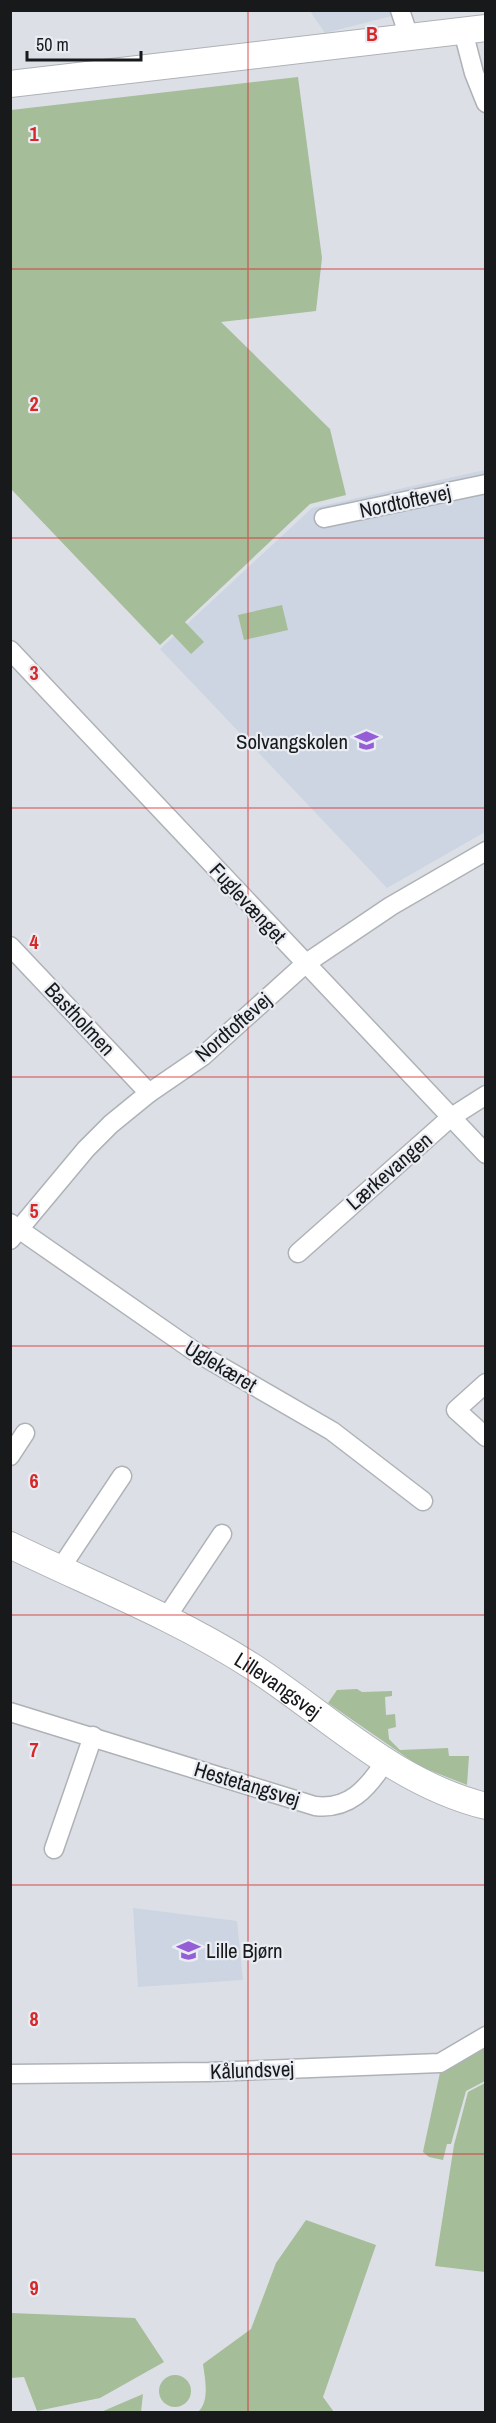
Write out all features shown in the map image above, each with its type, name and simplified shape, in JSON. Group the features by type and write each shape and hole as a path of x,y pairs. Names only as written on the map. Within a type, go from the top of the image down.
{"street":[{"path":"400,10 409,37"},
{"path":"10,84 474,30 474,73 486,103"},
{"name":"Nordtoftevej","path":"324,518 486,483"},
{"name":"Fuglevænget","path":"10,650 486,1154"},
{"name":"Nordtoftevej","path":"13,1231 86,1149 149,1093 203,1056 305,964 391,906 486,851"},
{"name":"Bastholmen","path":"10,946 149,1093"},
{"name":"Lærkevangen","path":"298,1253 450,1118 486,1095"},
{"name":"Uglekæret","path":"13,1231 194,1351 332,1431 423,1501"},
{"path":"486,1383 456,1410 486,1437"},
{"path":"10,1456 25,1433"},
{"path":"60,1569 122,1476"},
{"path":"166,1618 222,1534"},
{"name":"Lillevangsvej","path":"10,1545 166,1618 250,1665 385,1762 454,1798 486,1806"},
{"name":"Hestetangsvej","path":"10,1712 315,1806 332,1808 356,1796 374,1779 385,1762"},
{"path":"54,1849 93,1736"},
{"name":"Kålundsvej","path":"10,2074 221,2072 440,2063 486,2036"}],"shaded area":[{"path":"310,11 390,11 392,16 325,33"},
{"name":"Solvangskolen","path":"485,470 485,832 387,888 160,649 312,508"},
{"name":"Lille Bjørn","path":"133,1908 237,1921 243,1980 138,1987"}],"green space":[{"path":"298,77 322,258 316,311 221,322 330,429 346,495 310,504 185,622 204,642 191,654 172,634 160,645 11,489 11,110"},
{"path":"282,605 288,630 244,640 238,615"},
{"path":"357,1689 362,1692 392,1691 392,1696 385,1697 386,1715 395,1714 396,1727 388,1729 389,1739 400,1750 448,1748 449,1756 469,1756 467,1785 419,1766 328,1703 337,1690"},
{"path":"485,2043 485,2081 466,2091 451,2144 447,2144 443,2160 429,2157 423,2152 441,2068"},
{"path":"485,2083 485,2272 435,2266 454,2145 468,2092"},
{"path":"306,2220 376,2245 323,2397 334,2412 198,2412 205,2396 203,2364 251,2329 276,2263"},
{"path":"11,2313 135,2318 164,2362 100,2398 37,2411 24,2377 11,2378"},
{"path":"175,2375 186,2380 191,2391 186,2402 175,2407 164,2402 159,2391 164,2380"},
{"path":"143,2394 141,2412 101,2412"}],"place":[{"name":"Solvangskolen","path":"366,741"},
{"name":"Lille Bjørn","path":"188,1950"}]}
